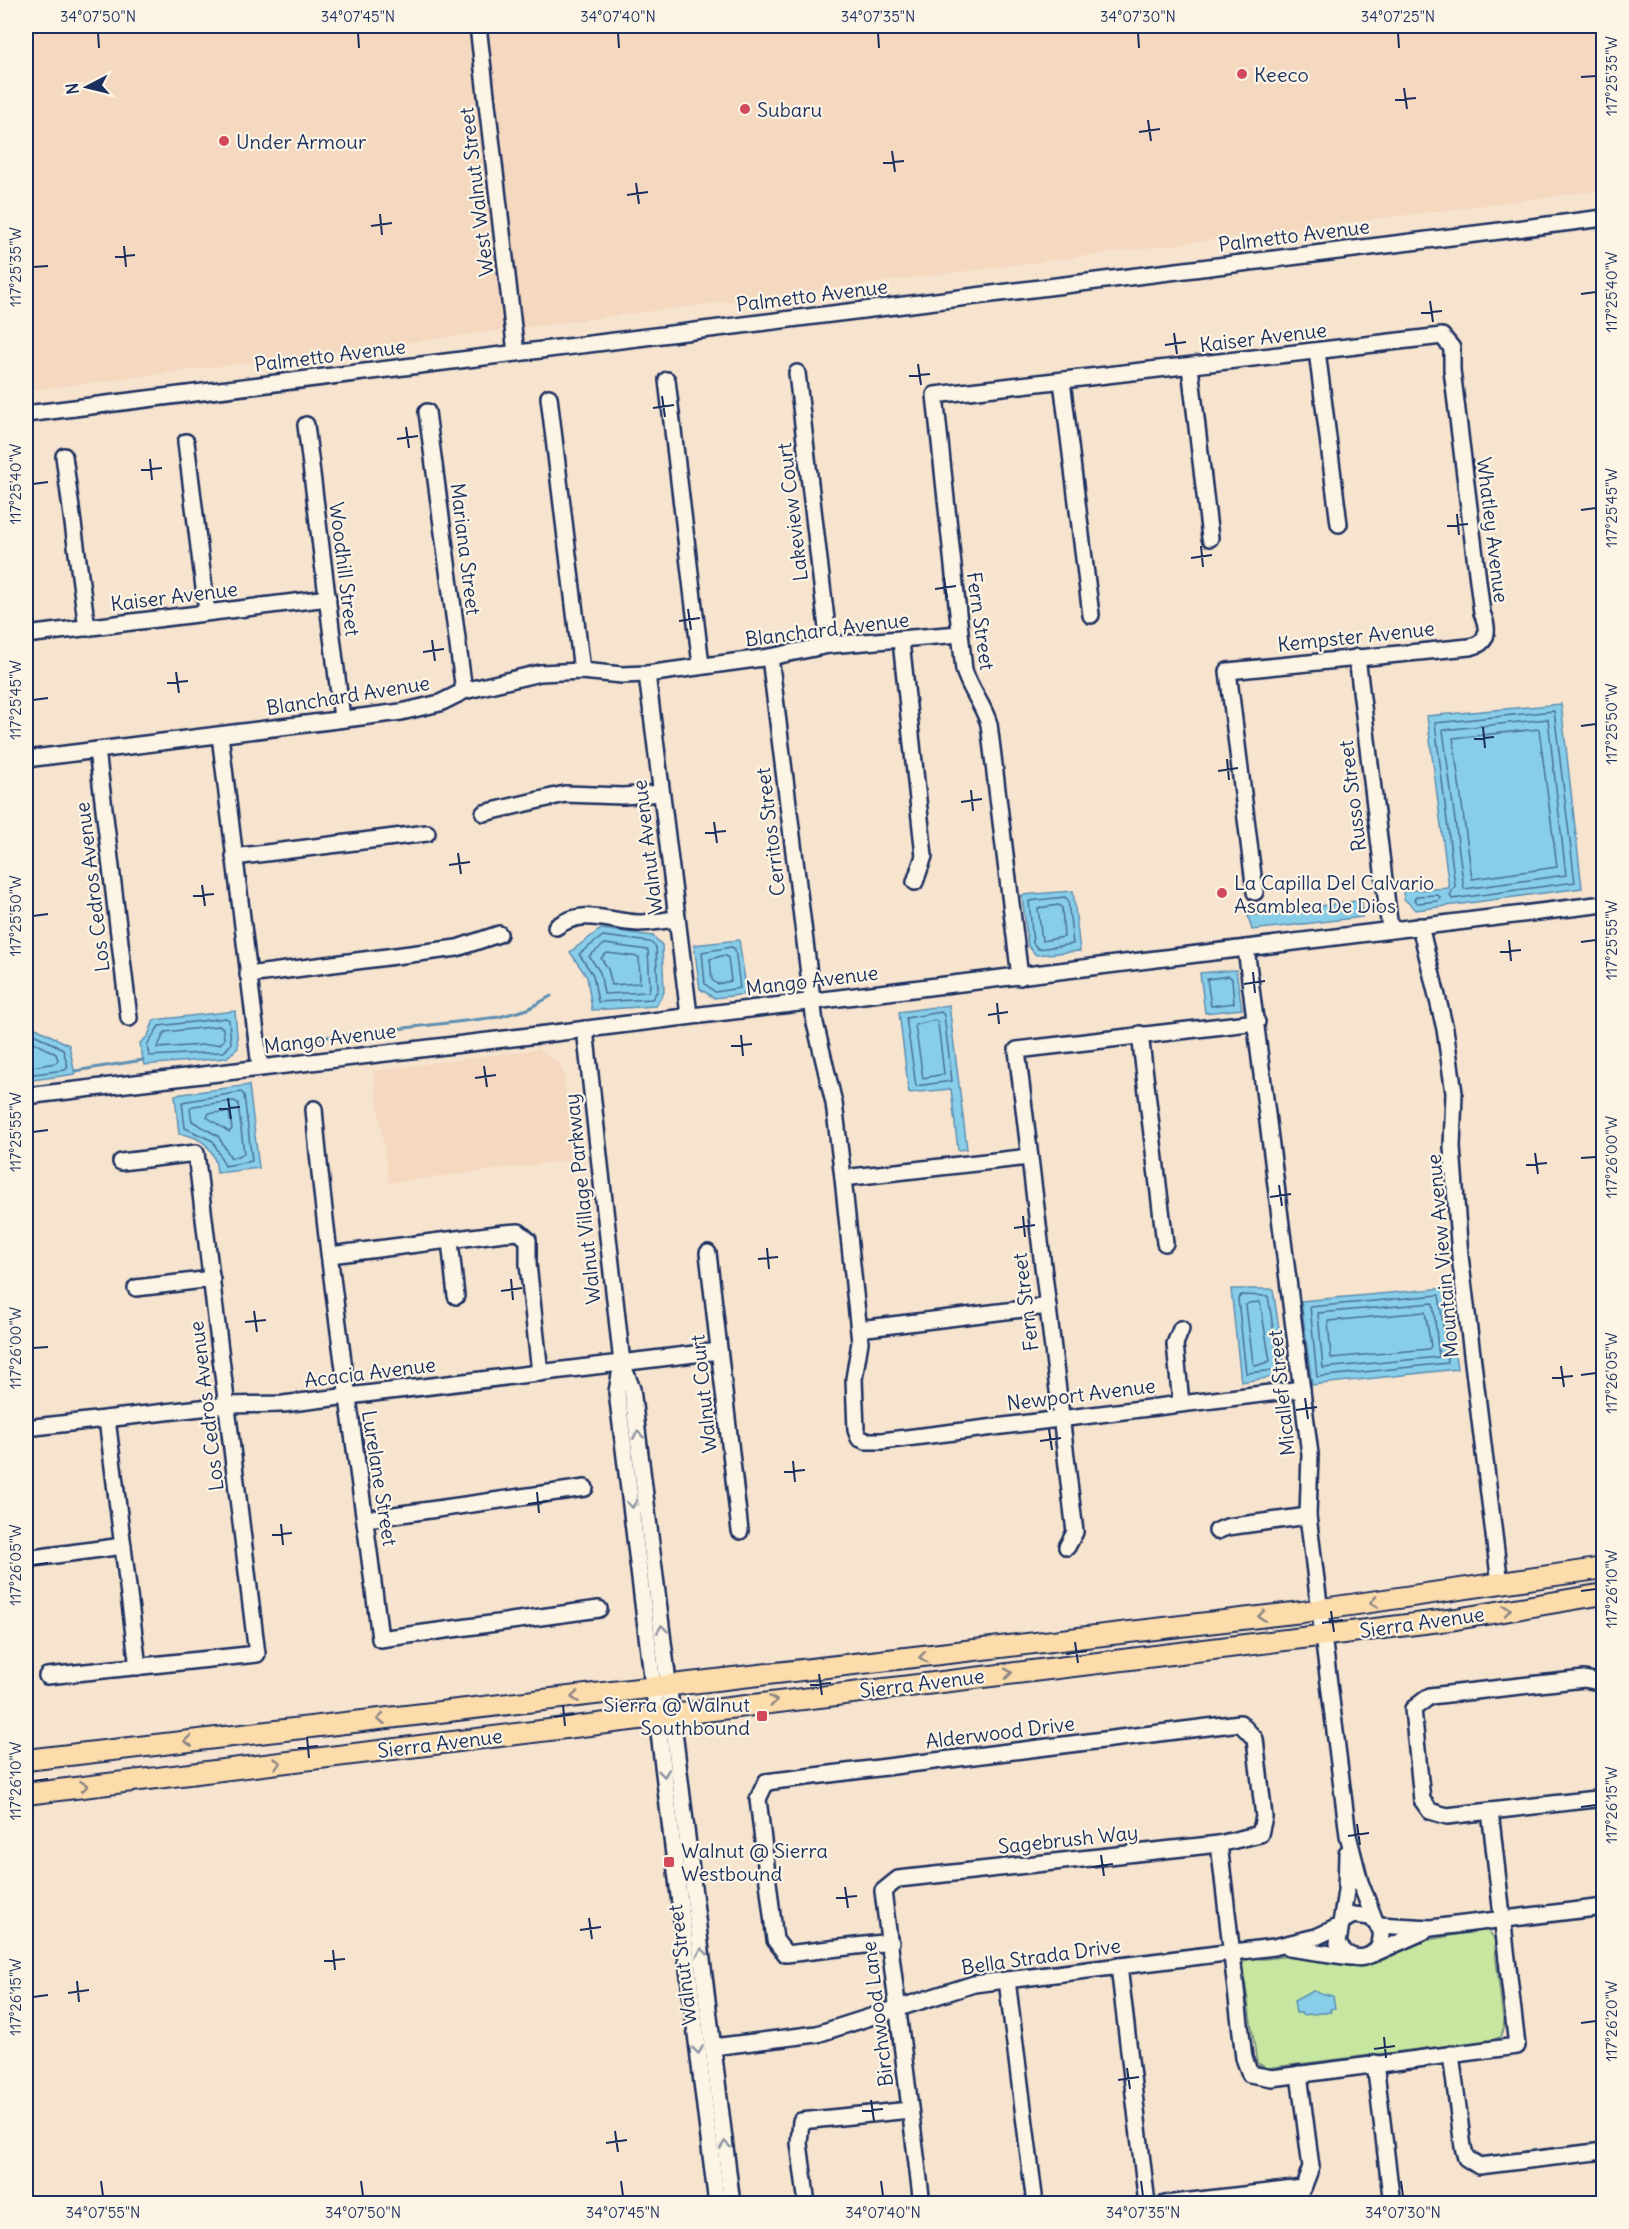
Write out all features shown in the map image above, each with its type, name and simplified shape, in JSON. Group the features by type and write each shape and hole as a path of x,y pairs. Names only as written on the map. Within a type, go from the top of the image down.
{"main road":[{"name":"Sierra Avenue","path":"26,1760 1320,1609 1604,1568"},
{"name":"Sierra Avenue","path":"26,1794 1324,1635 1456,1618 1604,1594"}],"street":[{"name":"West Walnut Street","path":"478,26 516,353"},
{"name":"Palmetto Avenue","path":"26,414 1604,218"},
{"name":"Kaiser Avenue","path":"992,389 1190,367 1436,335 1448,341 1452,356"},
{"path":"1317,351 1339,524"},
{"name":"Whatley Avenue","path":"1452,356 1480,601 1487,631 1485,638"},
{"path":"1190,367 1210,538"},
{"name":"Lakeview Court","path":"797,373 829,645"},
{"path":"666,380 701,665"},
{"path":"1062,381 1091,615"},
{"name":"Fern Street","path":"992,389 934,395 959,634 966,678 985,711 989,724 1020,976"},
{"path":"549,397 582,670"},
{"name":"Mariana Street","path":"428,412 464,691"},
{"name":"Woodhill Street","path":"306,425 342,718"},
{"path":"186,442 207,612"},
{"path":"64,456 87,628"},
{"name":"Kaiser Avenue","path":"26,635 328,598"},
{"name":"Blanchard Avenue","path":"26,759 419,709 464,691 540,673 582,670 622,675 647,674 770,657 829,645 901,641 959,634"},
{"name":"Kempster Avenue","path":"1255,892 1228,671 1468,647 1476,645 1485,638"},
{"path":"901,641 924,856 915,882"},
{"name":"Cerritos Street","path":"770,657 817,1041 834,1102 859,1329"},
{"name":"Russo Street","path":"1357,657 1390,929"},
{"name":"Walnut Avenue","path":"647,674 689,1015"},
{"path":"220,735 260,1067"},
{"name":"Los Cedros Avenue","path":"97,750 129,1018"},
{"path":"484,813 557,795 661,793"},
{"path":"234,857 427,832"},
{"name":"Mango Avenue","path":"26,1095 1604,904"},
{"path":"556,927 567,919 584,915 637,923 676,919"},
{"name":"Mountain View Avenue","path":"1420,926 1445,1029 1454,1093 1452,1147 1460,1256 1500,1584"},
{"path":"248,975 457,948 499,934"},
{"name":"Micallef Street","path":"1246,948 1310,1454 1308,1516 1348,1835 1360,1882 1377,1923"},
{"path":"1165,1243 1140,1034 1257,1022"},
{"name":"Walnut Village Parkway","path":"585,1029 622,1363 632,1389 662,1687"},
{"name":"Fern Street","path":"1067,1547 1075,1532 1017,1050 1140,1034"},
{"name":"Lurelane Street","path":"314,1109 346,1394 366,1520 380,1639 599,1609"},
{"name":"Los Cedros Avenue","path":"121,1162 196,1153 257,1654 138,1667"},
{"path":"843,1178 1029,1157"},
{"path":"330,1255 504,1233 519,1232 525,1235 528,1240 528,1264 540,1373"},
{"path":"450,1241 456,1296"},
{"name":"Walnut Court","path":"708,1253 740,1531"},
{"path":"136,1288 212,1279"},
{"path":"859,1329 1047,1306"},
{"name":"Newport Avenue","path":"859,1329 854,1395 856,1430 859,1438 866,1441 1302,1389"},
{"path":"1181,1329 1175,1344 1181,1403"},
{"name":"Acacia Avenue","path":"26,1428 227,1405 283,1404 346,1394 719,1351"},
{"path":"46,1676 138,1667 107,1419"},
{"path":"366,1520 585,1488"},
{"path":"1217,1531 1227,1527 1308,1516"},
{"path":"33,1558 123,1545"},
{"path":"1604,1683 1584,1679 1430,1696 1413,1709 1422,1800 1430,1811 1447,1816 1604,1798"},
{"name":"Walnut Street","path":"662,1687 717,2204"},
{"name":"Walnut Street","path":"665,1714 713,2047 732,2204"},
{"name":"Alderwood Drive","path":"891,1942 786,1954 775,1940 758,1799 766,1782 1240,1723 1255,1739 1264,1817 1260,1834"},
{"path":"1219,1844 1244,2058 1250,2074 1272,2078 1517,2046 1490,1811"},
{"name":"Sagebrush Way","path":"883,1891 898,1879 1219,1844 1260,1834"},
{"name":"Micallef Street","path":"1340,1924 1348,1835"},
{"name":"Birchwood Lane","path":"883,1891 922,2204"},
{"path":"1431,1928 1359,1959 1345,1954 1338,1943 1340,1924 1347,1917 1359,1914 1377,1923 1431,1928 1604,1906"},
{"path":"1373,1954 1381,1942 1377,1923"},
{"name":"Bella Strada Drive","path":"713,2047 817,2034 974,1984 1274,1947 1316,1937 1340,1924"},
{"name":"Bella Strada Drive","path":"1274,1947 1352,1958"},
{"path":"1119,1966 1147,2204"},
{"path":"1007,1980 1035,2204"},
{"path":"1451,2054 1466,2158 1479,2166 1604,2151"},
{"path":"1375,2063 1392,2204"},
{"path":"1165,2204 1303,2188 1311,2167 1299,2074"},
{"path":"807,2204 799,2143 801,2121 910,2110"}],"shaded area":[{"path":"26,26 1603,26 1603,190 26,391"},
{"path":"538,1049 560,1064 564,1074 573,1160 389,1183 373,1071"}],"green space":[{"path":"1487,1929 1496,1940 1495,1950 1504,2027 1500,2037 1493,2040 1267,2068 1257,2063 1245,1981 1241,1971 1243,1963 1249,1958 1264,1959 1298,1955 1366,1966 1412,1943"}],"water":[{"path":"1561,704 1582,888 1416,910 1404,899 1403,891 1449,888 1427,716"},
{"path":"1073,891 1080,951 1036,955 1028,946 1022,895"},
{"path":"1362,900 1362,917 1252,930 1248,916"},
{"path":"601,929 653,936 662,945 664,992 656,1006 592,1010 587,977 570,952"},
{"path":"739,940 747,994 714,998 700,989 694,945"},
{"path":"1236,970 1242,1009 1205,1013 1200,973"},
{"path":"949,1005 967,1149 958,1150 951,1089 909,1093 899,1012"},
{"path":"235,1011 238,1048 226,1058 144,1065 140,1043 148,1036 154,1020"},
{"path":"26,1023 69,1045 75,1074 26,1081"},
{"path":"249,1085 259,1168 217,1173 214,1157 207,1146 195,1138 179,1134 175,1095"},
{"path":"1446,1288 1457,1369 1312,1385 1301,1301"},
{"path":"1231,1289 1273,1289 1285,1369 1280,1376 1241,1382"},
{"path":"1313,1991 1333,1996 1335,2008 1330,2009 1331,2012 1302,2015 1296,2013 1294,2001"}],"waterway":[{"path":"293,1041 499,1017 528,1009 551,996"},
{"path":"75,1071 143,1060"}],"place":[{"name":"Keeco","path":"1242,74"},
{"name":"Subaru","path":"745,109"},
{"name":"Under Armour","path":"224,141"},
{"name":"La Capilla Del Calvario Asamblea De Dios","path":"1222,893"},
{"name":"Sierra @ Walnut Southbound","path":"762,1716"},
{"name":"Walnut @ Sierra Westbound","path":"669,1862"}]}
